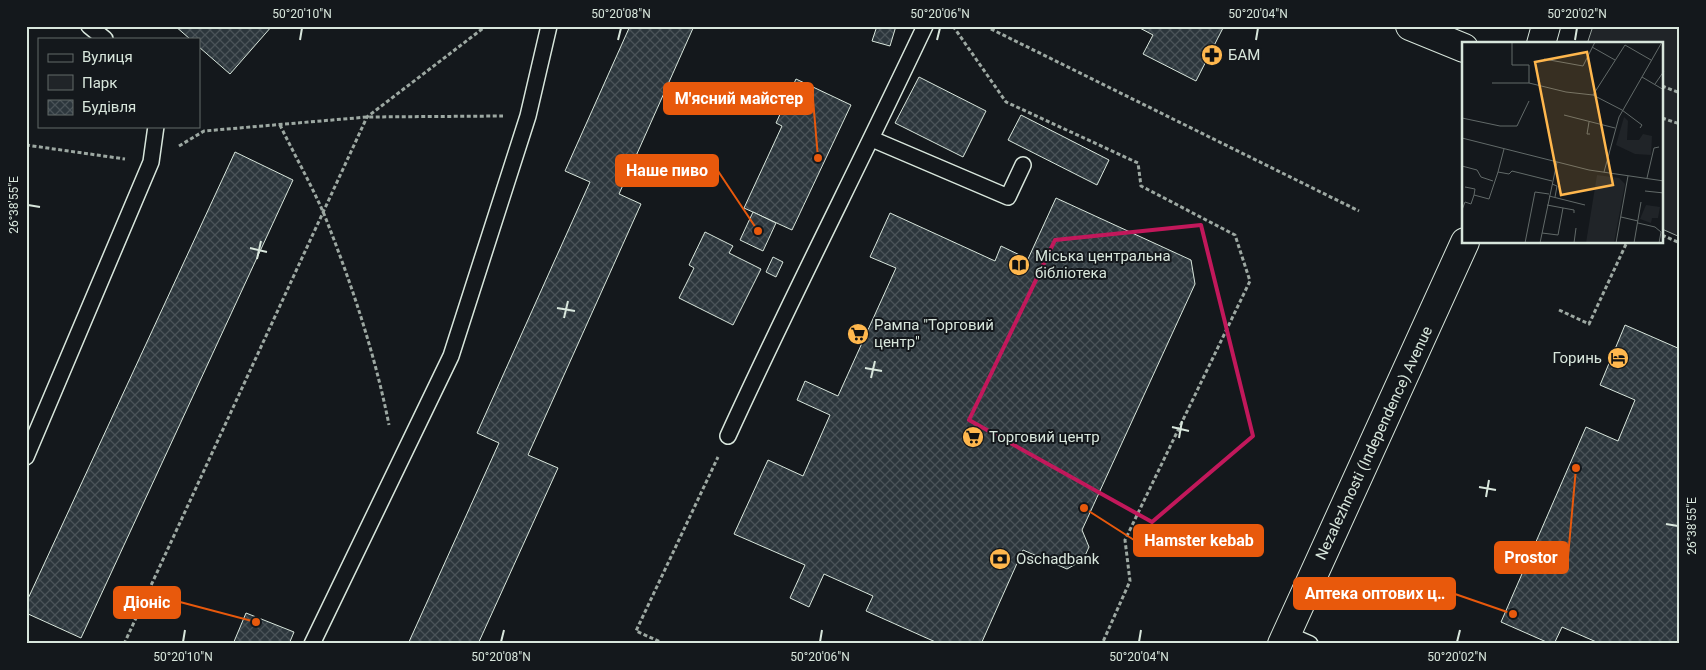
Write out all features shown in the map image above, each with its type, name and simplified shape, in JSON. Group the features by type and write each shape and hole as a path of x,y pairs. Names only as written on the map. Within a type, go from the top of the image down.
{"main road":[{"path":"1410,26 1462,47"},
{"path":"1542,42 1546,26"},
{"name":"Nezalezhnosti (Independence) Avenue","path":"1293,640 1464,244"}],"lane":[{"path":"89,26 103,38"},
{"path":"312,644 450,356 528,116 548,26"},
{"path":"728,436 766,351 872,139 925,26"},
{"path":"26,457 152,162 156,128"},
{"path":"872,139 1008,197 1023,165"}],"path":[{"path":"124,644 367,117 486,26"},
{"path":"953,26 1006,102 1138,163 1141,186 1235,234 1250,281 1124,540 1130,581 1102,644"},
{"path":"985,26 1359,211"},
{"path":"1664,87 1680,93"},
{"path":"26,145 152,162 204,131 367,117 528,116"},
{"path":"1664,119 1680,124"},
{"path":"280,125 323,213 354,299 383,395 397,468"},
{"path":"1664,236 1680,243"},
{"path":"1559,310 1589,324 1626,244"},
{"path":"665,644 636,631 728,436"}],"highlighted area":[{"path":"1201,225 1253,436 1152,522 969,420 1055,240"}],"green space":[{"path":"1593,26 1680,26 1680,237 1664,230 1664,42 1588,42"}],"building":[{"path":"175,26 272,26 230,74 200,48 200,38 189,38"},
{"path":"630,26 694,26 619,194 641,204 528,455 558,468 478,644 408,644 499,443 477,433 590,182 565,171"},
{"path":"877,26 896,26 890,46 872,41"},
{"path":"1136,26 1224,26 1196,81 1143,54 1153,35"},
{"path":"919,77 986,111 963,157 895,123"},
{"path":"796,79 851,105 792,230 744,208 782,126 776,123"},
{"path":"1021,115 1109,160 1097,185 1008,140"},
{"path":"235,152 293,180 81,638 26,613 26,603"},
{"name":"Торговий центр","path":"1056,198 1191,260 1195,284 1082,530 1089,547 1083,560 1067,569 1023,550 981,644 940,644 866,611 873,596 824,574 809,607 790,598 805,565 734,534 768,460 803,476 830,415 797,400 805,381 838,396 896,268 870,257 890,213 995,261 1001,246 1028,259"},
{"path":"753,212 776,223 763,251 740,240"},
{"path":"705,232 733,246 729,253 761,269 733,325 679,298 694,268 689,265"},
{"path":"773,257 783,262 776,277 766,272"},
{"path":"1625,325 1680,349 1680,644 1601,644 1562,627 1554,644 1551,644 1501,622 1586,427 1618,441 1635,400 1600,385"},
{"path":"246,613 294,632 289,644 233,644"}],"place":[{"name":"БАМ","path":"1212,55"},
{"name":"М'ясний майстер","path":"818,158"},
{"name":"Наше пиво","path":"758,231"},
{"name":"Міська центральна бібліотека","path":"1019,265"},
{"name":"Рампа \"Торговий центр\"","path":"858,334"},
{"name":"Горинь","path":"1618,358"},
{"name":"Торговий центр","path":"973,437"},
{"name":"Prostor","path":"1576,468"},
{"name":"Hamster kebab","path":"1084,508"},
{"name":"Oschadbank","path":"1000,559"},
{"name":"Аптека оптових ц‥","path":"1513,614"},
{"name":"Діоніс","path":"256,622"}]}
